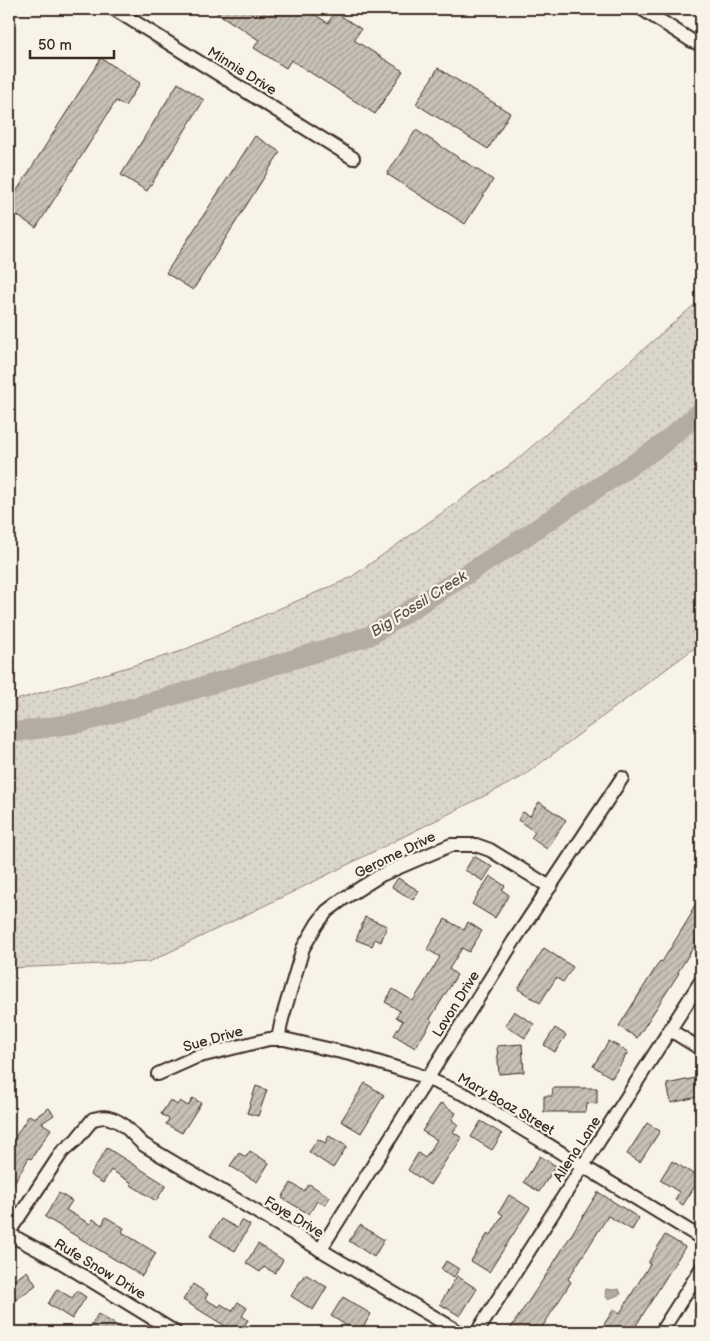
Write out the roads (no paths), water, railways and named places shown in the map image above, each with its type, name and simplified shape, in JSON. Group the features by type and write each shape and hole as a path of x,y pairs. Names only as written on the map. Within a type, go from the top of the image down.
{"street":[{"name":"Minnis Drive","path":"114,9 353,158"},
{"path":"642,9 701,45"},
{"name":"Lavon Drive","path":"320,1250 515,939 622,778"},
{"name":"Gerome Drive","path":"278,1039 303,948 317,924 327,911 381,875 451,845 476,845 490,850 550,887"},
{"name":"Allena Lane","path":"477,1332 701,981"},
{"path":"670,1030 701,1050"},
{"name":"Sue Drive","path":"158,1074 196,1057 269,1039 278,1039"},
{"name":"Mary Boaz Street","path":"278,1039 354,1055 416,1074 468,1096 701,1238"},
{"name":"Faye Drive","path":"9,1233 62,1152 76,1140 93,1119 108,1117 119,1122 144,1145 459,1332"},
{"name":"Rufe Snow Drive","path":"9,1233 59,1261 175,1332"},
{"path":"661,1332 701,1269"}],"waterway":[{"name":"Big Fossil Creek","path":"9,733 84,722 369,636 511,546 660,446 701,411"}]}
